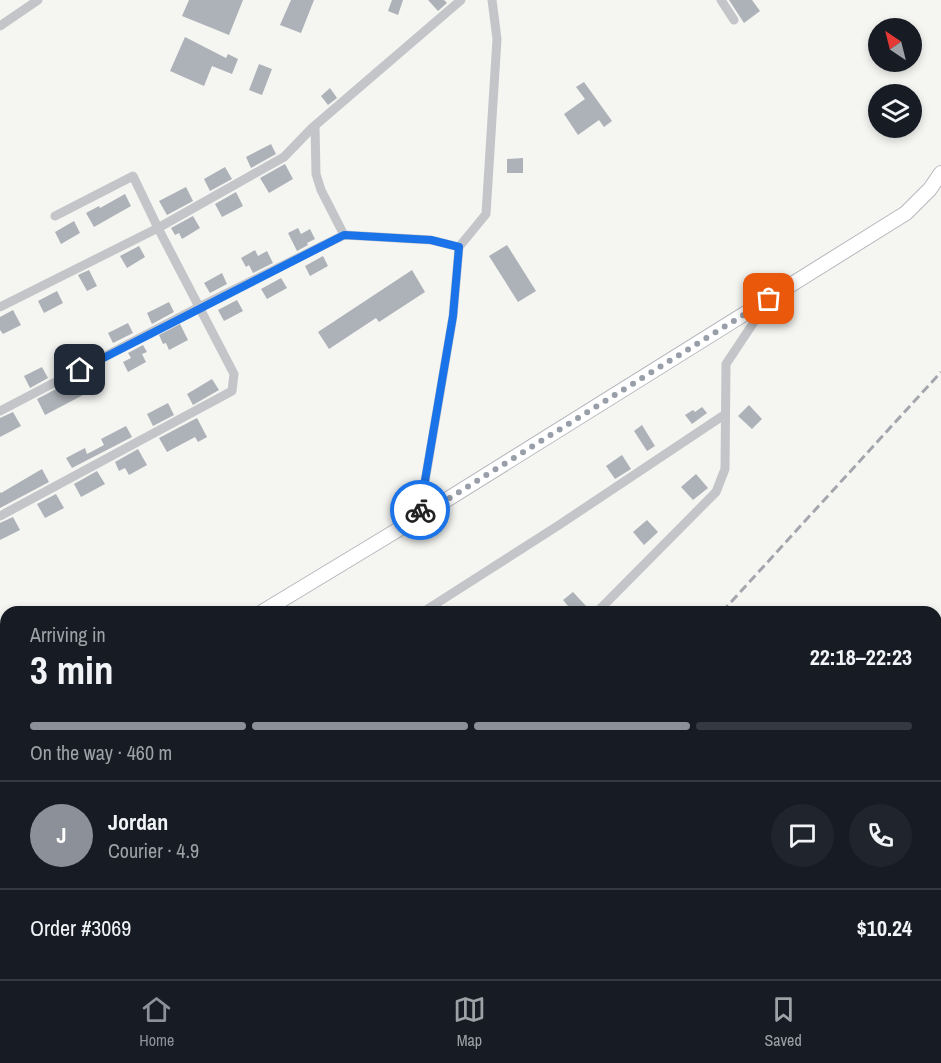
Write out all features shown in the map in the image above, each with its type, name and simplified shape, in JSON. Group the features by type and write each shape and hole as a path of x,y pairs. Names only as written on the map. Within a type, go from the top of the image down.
{"main road":[{"path":"272,606 419,517 906,213 930,189 941,173"}],"street":[{"path":"0,26 38,0"},
{"path":"0,307 158,228 284,157 315,126 461,0"},
{"path":"419,517 453,316 459,247 486,214 497,39 492,0"},
{"path":"721,0 734,20"},
{"path":"315,126 316,174 321,190 344,235"},
{"path":"0,516 232,391 234,374 133,176 55,216"},
{"path":"0,411 199,307 344,235 431,240 459,247"},
{"path":"603,606 716,492 725,469 726,364 769,299"},
{"path":"432,606 724,415"}],"building":[{"path":"189,0 243,0 229,35 182,16"},
{"path":"291,0 314,0 301,33 280,25"},
{"path":"392,0 403,0 398,15 388,11"},
{"path":"428,0 444,0 447,3 438,11"},
{"path":"729,0 752,0 760,11 744,23"},
{"path":"185,37 226,58 228,54 238,59 232,74 212,66 204,86 170,71"},
{"path":"259,64 272,69 262,95 249,90"},
{"path":"584,82 612,121 604,127 599,120 578,135 564,114 585,99 576,87"},
{"path":"330,88 337,98 328,105 321,96"},
{"path":"271,144 276,154 251,168 246,157"},
{"path":"523,158 523,173 507,173 507,159"},
{"path":"285,164 293,179 269,193 260,178"},
{"path":"225,167 232,179 210,191 204,179"},
{"path":"186,187 193,201 167,215 159,201"},
{"path":"236,192 243,206 222,217 215,204"},
{"path":"125,194 131,206 94,227 86,213"},
{"path":"193,216 200,228 182,239 179,233 175,235 171,228"},
{"path":"74,221 80,233 61,244 55,232"},
{"path":"298,228 301,234 310,229 315,239 297,251 288,233"},
{"path":"507,245 536,291 518,302 489,256"},
{"path":"139,246 145,257 127,268 120,256"},
{"path":"255,250 258,256 267,251 273,263 253,273 249,265 246,267 241,258"},
{"path":"323,256 328,266 310,276 305,266"},
{"path":"89,270 97,286 87,291 78,275"},
{"path":"412,270 425,292 379,322 376,318 329,349 318,332"},
{"path":"222,273 227,284 210,293 204,283"},
{"path":"281,278 287,288 267,299 261,289"},
{"path":"57,291 63,303 44,313 38,301"},
{"path":"237,300 243,311 224,321 218,310"},
{"path":"169,302 174,312 152,324 147,313"},
{"path":"13,310 21,325 3,334 0,330 0,317"},
{"path":"128,323 133,333 113,343 108,333"},
{"path":"180,324 188,340 169,350 159,335"},
{"path":"143,345 147,352 142,354 146,362 128,372 123,362 131,358 128,353"},
{"path":"84,346 90,356 72,366 66,355"},
{"path":"42,367 48,378 30,388 24,376"},
{"path":"96,368 104,384 45,415 37,399"},
{"path":"212,379 219,390 193,405 187,394"},
{"path":"168,403 174,415 153,426 147,414"},
{"path":"749,405 762,419 752,429 738,416"},
{"path":"702,407 707,413 692,424 685,415"},
{"path":"13,412 21,426 0,437 0,418"},
{"path":"197,418 207,437 198,442 195,437 167,452 159,438"},
{"path":"642,425 655,446 647,451 634,431"},
{"path":"126,426 132,437 72,468 66,458 85,448 87,454 104,445 101,439"},
{"path":"138,449 147,465 129,475 125,468 119,471 115,462"},
{"path":"622,455 631,469 615,479 606,466"},
{"path":"42,469 49,482 0,508 0,492"},
{"path":"97,471 105,484 81,497 74,484"},
{"path":"696,474 708,488 693,500 681,487"},
{"path":"56,494 64,508 45,518 37,504"},
{"path":"13,517 20,530 0,540 0,523"},
{"path":"647,520 658,532 644,545 633,532"},
{"path":"573,592 586,606 568,606 563,600"}],"railway":[{"path":"727,606 941,372"}],"way so far":[{"path":"420,510 419,517 769,299"}],"route":[{"path":"80,370 199,307 344,235 431,240 459,247 453,316 420,510"}]}
